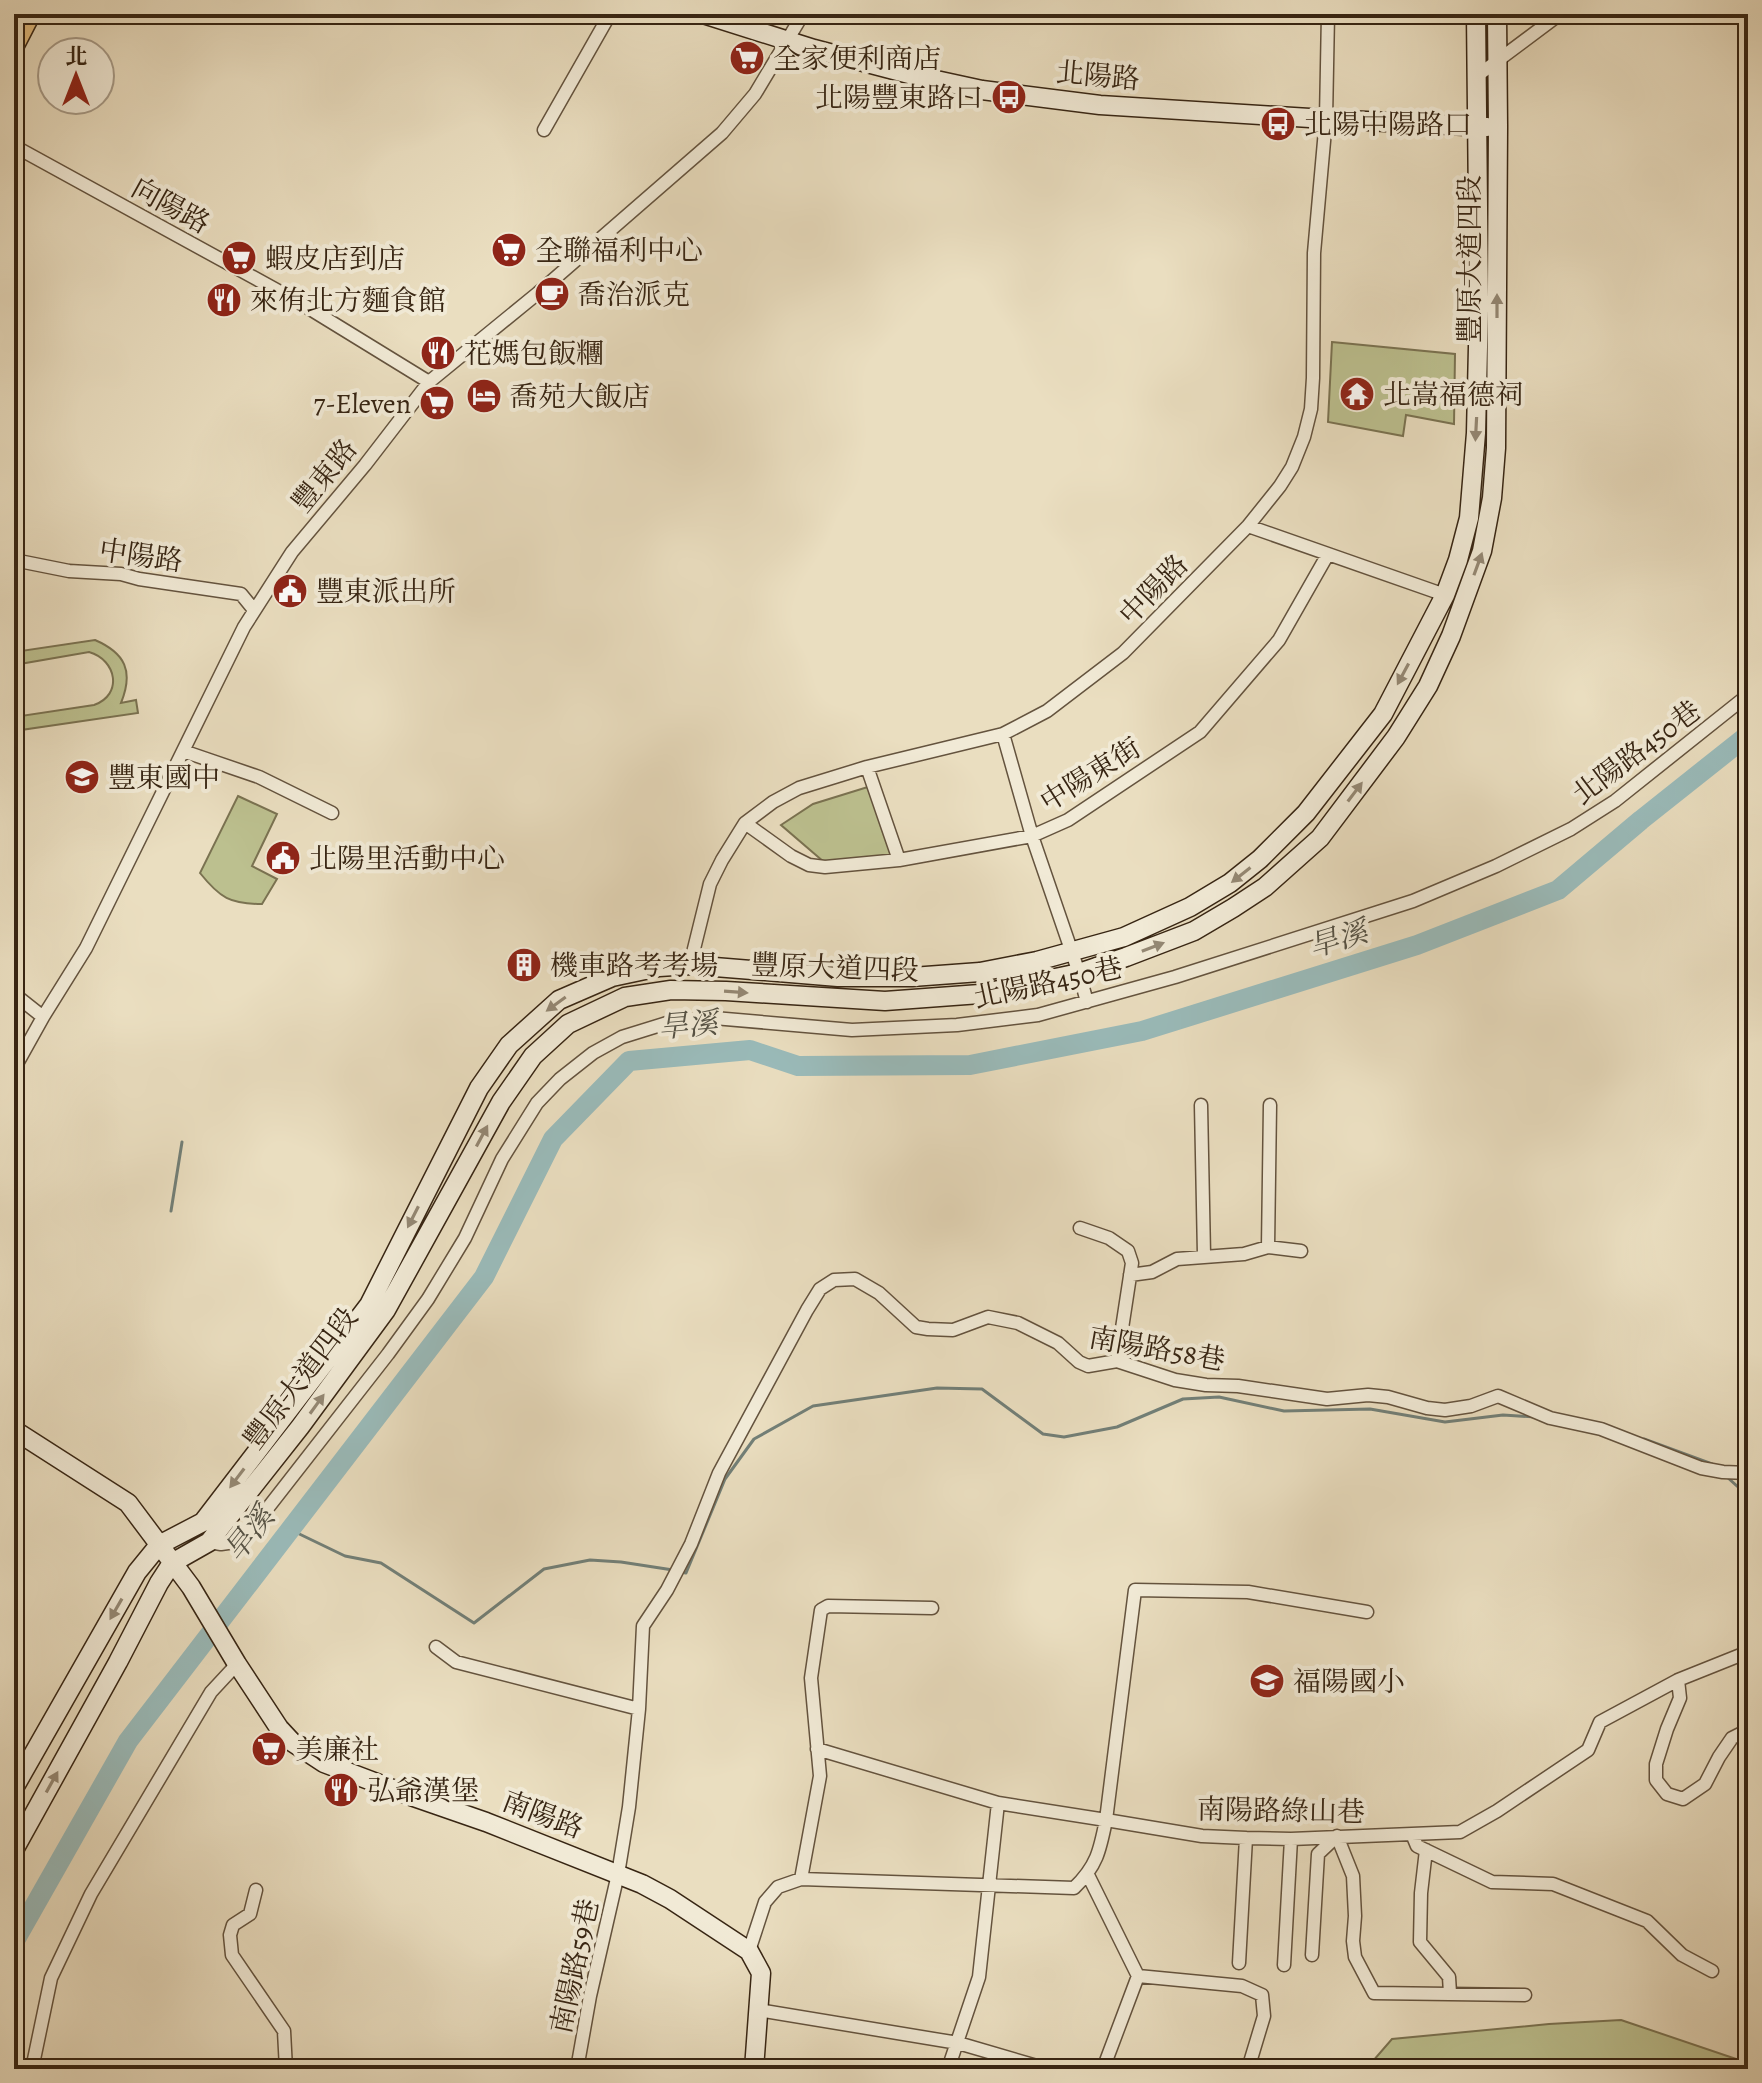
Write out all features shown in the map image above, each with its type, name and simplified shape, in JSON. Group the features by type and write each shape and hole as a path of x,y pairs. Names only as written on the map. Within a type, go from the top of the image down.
{"main road":[{"path":"14,45 30,14"}],"street":[{"path":"544,130 610,14"},
{"name":"北陽路","path":"703,14 788,41 982,90 1100,105 1498,127"},
{"name":"豐東路","path":"14,1069 86,948 254,610 292,552 429,382 538,293 711,143 755,94 803,14"},
{"name":"中陽路","path":"690,965 710,884 745,823 799,788 867,767 1003,734 1047,711 1123,653 1248,526 1280,486 1292,467 1311,409 1314,253 1326,119 1328,14"},
{"name":"豐原大道四段","path":"159,1545 203,1522 369,1305 479,1088 509,1045 559,1000 612,977 659,967 690,965 838,977 912,977 980,972 1037,961 1124,937 1190,907 1230,883 1260,859 1306,813 1383,714 1445,595 1469,518 1477,419 1479,304 1476,14"},
{"name":"豐原大道四段","path":"172,1563 209,1542 300,1427 386,1310 501,1102 533,1056 568,1024 625,997 671,990 885,1001 980,994 1079,973 1194,931 1265,887 1320,838 1396,737 1428,686 1451,636 1482,551 1492,498 1496,448 1497,14"},
{"path":"1477,76 1560,14"},
{"name":"向陽路","path":"14,146 302,304 429,382"},
{"path":"1248,526 1445,595"},
{"name":"中陽東街","path":"745,823 791,856 809,865 825,867 899,860 1032,836 1068,820 1200,732 1279,640 1328,554"},
{"name":"中陽路","path":"14,560 48,568 121,574 241,594 254,610"},
{"name":"北陽路450巷","path":"209,1542 242,1541 428,1299 465,1238 502,1159 537,1103 560,1079 593,1053 622,1037 667,1023 714,1018 852,1030 957,1025 1038,1015 1175,977 1413,901 1496,866 1571,829 1615,801 1748,695"},
{"path":"1003,734 1032,836 1087,1002"},
{"path":"183,751 259,777 332,813"},
{"path":"867,767 899,860"},
{"path":"14,994 43,1017"},
{"path":"1201,1105 1204,1255"},
{"path":"1268,1247 1270,1105"},
{"path":"1080,1228 1109,1238 1128,1251 1132,1263 1117,1361"},
{"path":"1130,1275 1152,1272 1177,1259 1204,1255 1244,1254 1268,1247 1301,1251"},
{"name":"南陽路58巷","path":"618,1874 629,1807 639,1709 643,1626 667,1590 691,1544 719,1473 820,1289 834,1280 855,1279 879,1293 916,1327 953,1330 988,1317 1018,1323 1058,1343 1088,1366 1117,1361 1175,1380 1206,1385 1238,1386 1327,1399 1368,1395 1388,1397 1445,1410 1471,1406 1498,1396 1550,1418 1601,1429 1701,1468 1748,1473"},
{"path":"14,1430 128,1503 172,1563 14,1850"},
{"path":"14,1788 137,1572 159,1545"},
{"name":"南陽路","path":"172,1563 191,1587 279,1728 292,1742 324,1763 486,1822 642,1884 749,1951"},
{"path":"754,2069 761,1973 749,1951 765,1902 778,1887 801,1879 1074,1888 1088,1875 1098,1858 1106,1820 1135,1590 1248,1592 1367,1612"},
{"path":"801,1879 820,1776 811,1678 821,1610 828,1606 932,1608"},
{"path":"436,1647 456,1662 639,1709"},
{"name":"南陽路綠山巷","path":"817,1749 998,1803 1202,1836 1291,1839 1460,1832 1588,1750 1600,1722 1678,1680 1748,1652"},
{"path":"32,2069 51,1978 91,1894 211,1692 235,1660"},
{"path":"1678,1680 1680,1698 1656,1764 1656,1780 1667,1794 1683,1799 1705,1784 1732,1738 1748,1730"},
{"path":"948,2069 979,1977 998,1803"},
{"path":"1412,1834 1417,1846 1492,1882 1553,1884 1647,1921 1682,1955 1712,1971"},
{"path":"1312,1955 1318,1854 1337,1836 1353,1876 1355,1957 1374,1993 1525,1995"},
{"path":"1239,1963 1246,1838"},
{"path":"1284,1965 1291,1839"},
{"path":"1426,1850 1420,1942 1449,1977 1450,1993"},
{"name":"南陽路59巷","path":"577,2069 618,1874"},
{"path":"1088,1875 1138,1976 1103,2069"},
{"path":"256,1890 250,1914 233,1925 230,1935 232,1955 284,2031 286,2069"},
{"path":"1138,1976 1242,1986 1262,1995 1264,2016 1248,2069"},
{"path":"758,2010 958,2043 1047,2069"}],"green space":[{"path":"1332,342 1455,354 1454,424 1406,415 1403,436 1328,422"},
{"path":"95,640 120,657 127,681 121,703 136,700 138,713 14,731 14,717 94,705 109,694 113,678 106,662 89,652 14,665 14,652"},
{"path":"871,786 897,857 824,862 781,825 813,804"},
{"path":"238,796 277,814 252,866 277,879 262,904 226,898 200,873"},
{"path":"1621,2020 1748,2063 1748,2069 1366,2069 1392,2039"}],"waterway":[{"name":"旱溪","path":"14,1942 128,1741 484,1277 553,1139 629,1061 750,1050 798,1066 970,1065 1142,1031 1417,945 1558,890 1748,735"},
{"path":"171,1211 182,1142"},
{"path":"680,1572 686,1573 725,1479 754,1439 813,1406 937,1388 982,1389 1043,1434 1064,1437 1117,1427 1183,1399 1219,1397 1284,1411 1370,1409 1445,1422 1503,1415 1536,1417"},
{"path":"1644,1439 1712,1464"},
{"path":"1727,1477 1748,1496"},
{"path":"289,1529 345,1556 381,1563 474,1623 544,1569 590,1560 673,1570"}],"place":[{"name":"全家便利商店","path":"747,58"},
{"name":"北陽豐東路口","path":"1009,97"},
{"name":"北陽中陽路口","path":"1278,124"},
{"name":"全聯福利中心","path":"509,250"},
{"name":"蝦皮店到店","path":"239,258"},
{"name":"喬治派克","path":"552,294"},
{"name":"來侑北方麵食館","path":"224,300"},
{"name":"花媽包飯糰","path":"438,353"},
{"name":"北嵩福德祠","path":"1357,394"},
{"name":"喬苑大飯店","path":"484,396"},
{"name":"7-Eleven","path":"437,403"},
{"name":"豐東派出所","path":"290,591"},
{"name":"豐東國中","path":"82,777"},
{"name":"北陽里活動中心","path":"283,858"},
{"name":"機車路考考場","path":"524,965"},
{"name":"福陽國小","path":"1267,1681"},
{"name":"美廉社","path":"269,1749"},
{"name":"弘爺漢堡","path":"341,1790"}]}
